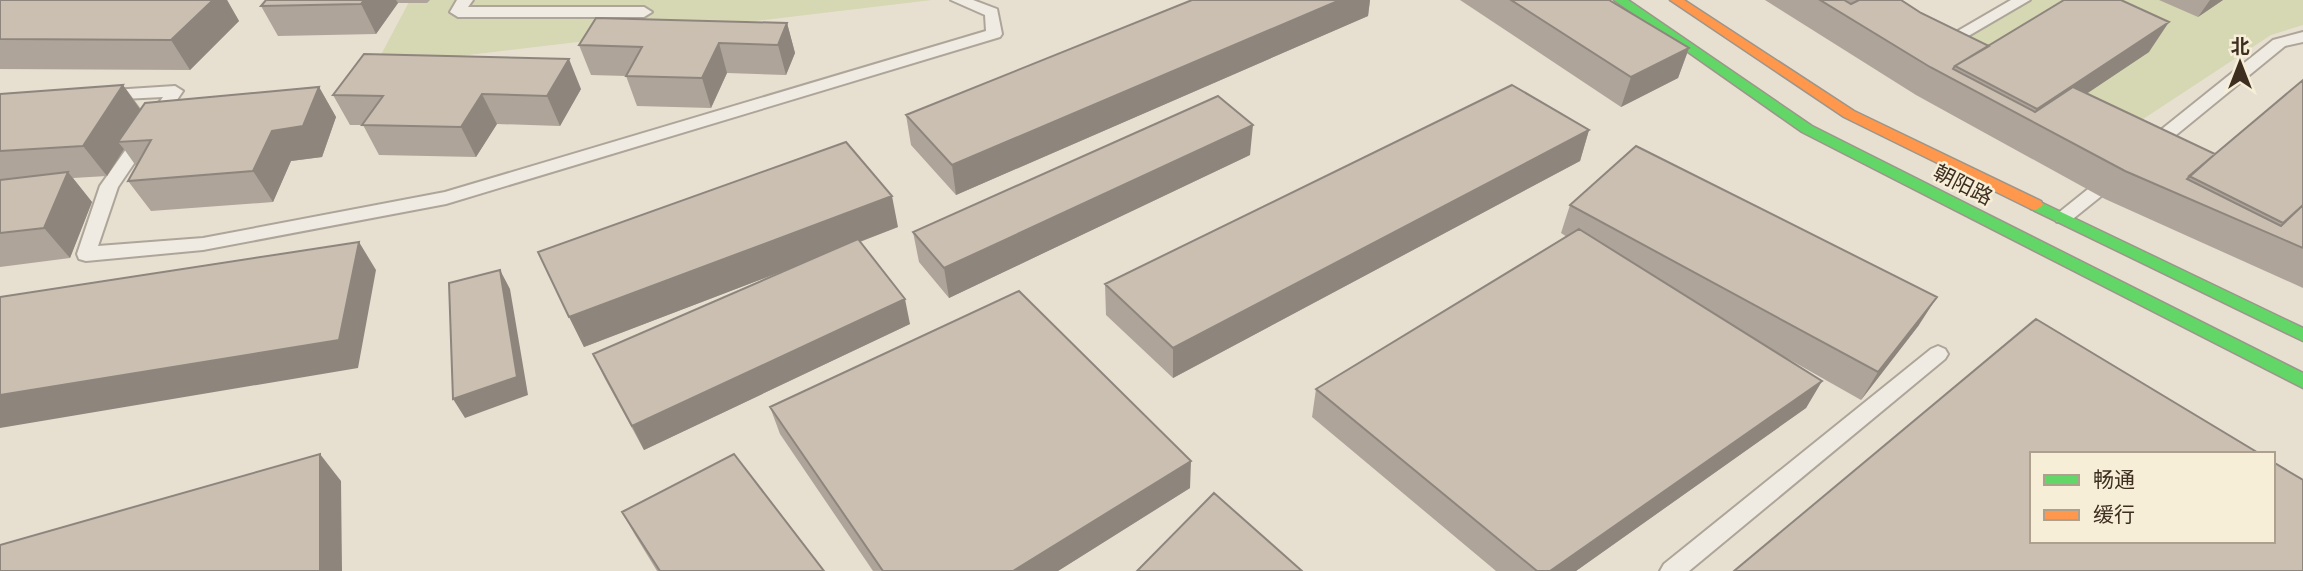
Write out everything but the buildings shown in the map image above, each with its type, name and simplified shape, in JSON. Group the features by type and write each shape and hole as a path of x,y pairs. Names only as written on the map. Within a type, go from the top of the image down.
{"main road":[{"name":"朝阳路","path":"1619,0 1807,129 2303,381"},
{"name":"朝阳路","path":"1676,0 1849,114 2303,335"}],"lane":[{"path":"465,0 458,12 644,12"},
{"path":"81,96 176,91 109,186 86,254 203,244 446,198 995,34 992,12 959,0"},
{"path":"1952,39 2022,0"},
{"path":"2063,218 2279,43 2303,37"},
{"path":"1672,571 1938,354"}],"green space":[{"path":"410,0 932,0 375,66"},
{"path":"2022,0 2303,0 2303,25 2271,35 2131,127 1952,39"}],"traffic: fast":[{"path":"1620,0 1807,129 2303,381"},
{"path":"2036,205 2303,335"}],"traffic: slow":[{"path":"1676,0 1849,114 2036,205"}]}
